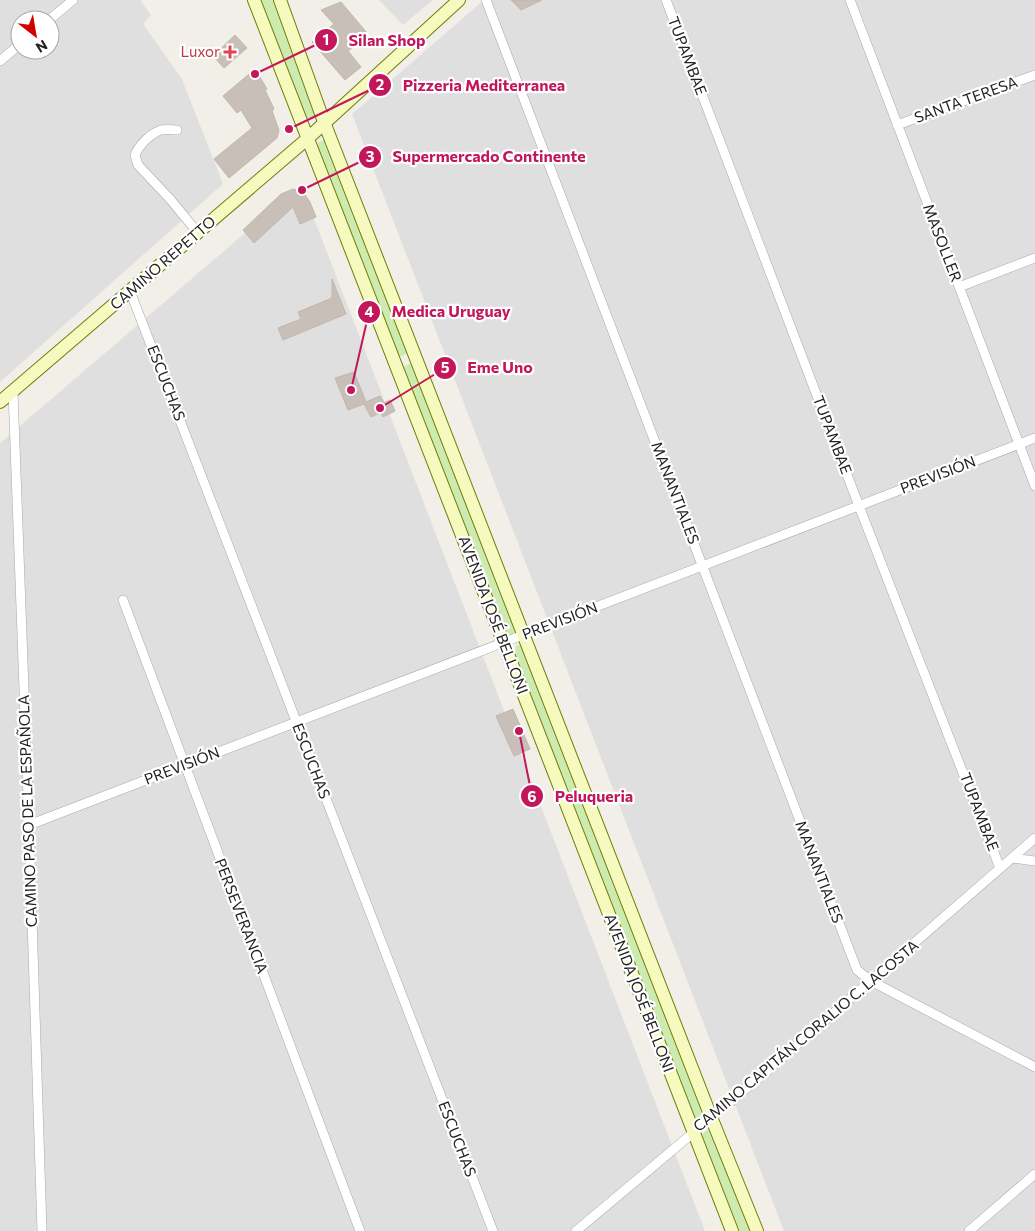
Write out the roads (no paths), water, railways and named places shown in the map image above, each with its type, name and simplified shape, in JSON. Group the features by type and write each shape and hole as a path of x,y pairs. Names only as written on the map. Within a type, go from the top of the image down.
{"main road":[{"name":"AVENIDA JOSÉ BELLONI","path":"254,0 732,1231"},
{"name":"AVENIDA JOSÉ BELLONI","path":"280,0 324,122 757,1231"},
{"name":"CAMINO REPETTO","path":"0,402 307,138 459,0"},
{"path":"396,364 416,355"}],"street":[{"path":"60,11 73,0"},
{"name":"MANANTIALES","path":"486,0 857,970 871,981 1035,1068"},
{"name":"TUPAMBAE","path":"666,0 859,506 1000,868"},
{"name":"MASOLLER","path":"850,0 1035,486"},
{"path":"0,61 10,52"},
{"name":"SANTA TERESA","path":"897,125 1035,75"},
{"path":"178,130 162,130 154,134 138,148 135,155 138,165 198,233"},
{"path":"959,287 1035,258"},
{"name":"ESCUCHAS","path":"130,291 493,1231"},
{"name":"CAMINO PASO DE LA ESPAÑOLA","path":"13,391 42,1231"},
{"name":"PREVISIÓN","path":"29,825 1035,438"},
{"name":"PERSEVERANCIA","path":"123,600 360,1231"},
{"name":"CAMINO CAPITÁN CORALIO C. LACOSTA","path":"576,1231 761,1076 1035,838"},
{"path":"1012,858 1035,861"},
{"path":"969,1231 1035,1174"}],"place":[{"name":"Luxor","path":"230,52"},
{"name":"Silan Shop","path":"255,74"},
{"name":"Pizzeria Mediterranea","path":"289,129"},
{"name":"Supermercado Continente","path":"302,190"},
{"name":"Medica Uruguay","path":"351,390"},
{"name":"Eme Uno","path":"380,408"},
{"name":"Peluqueria","path":"519,731"}]}
